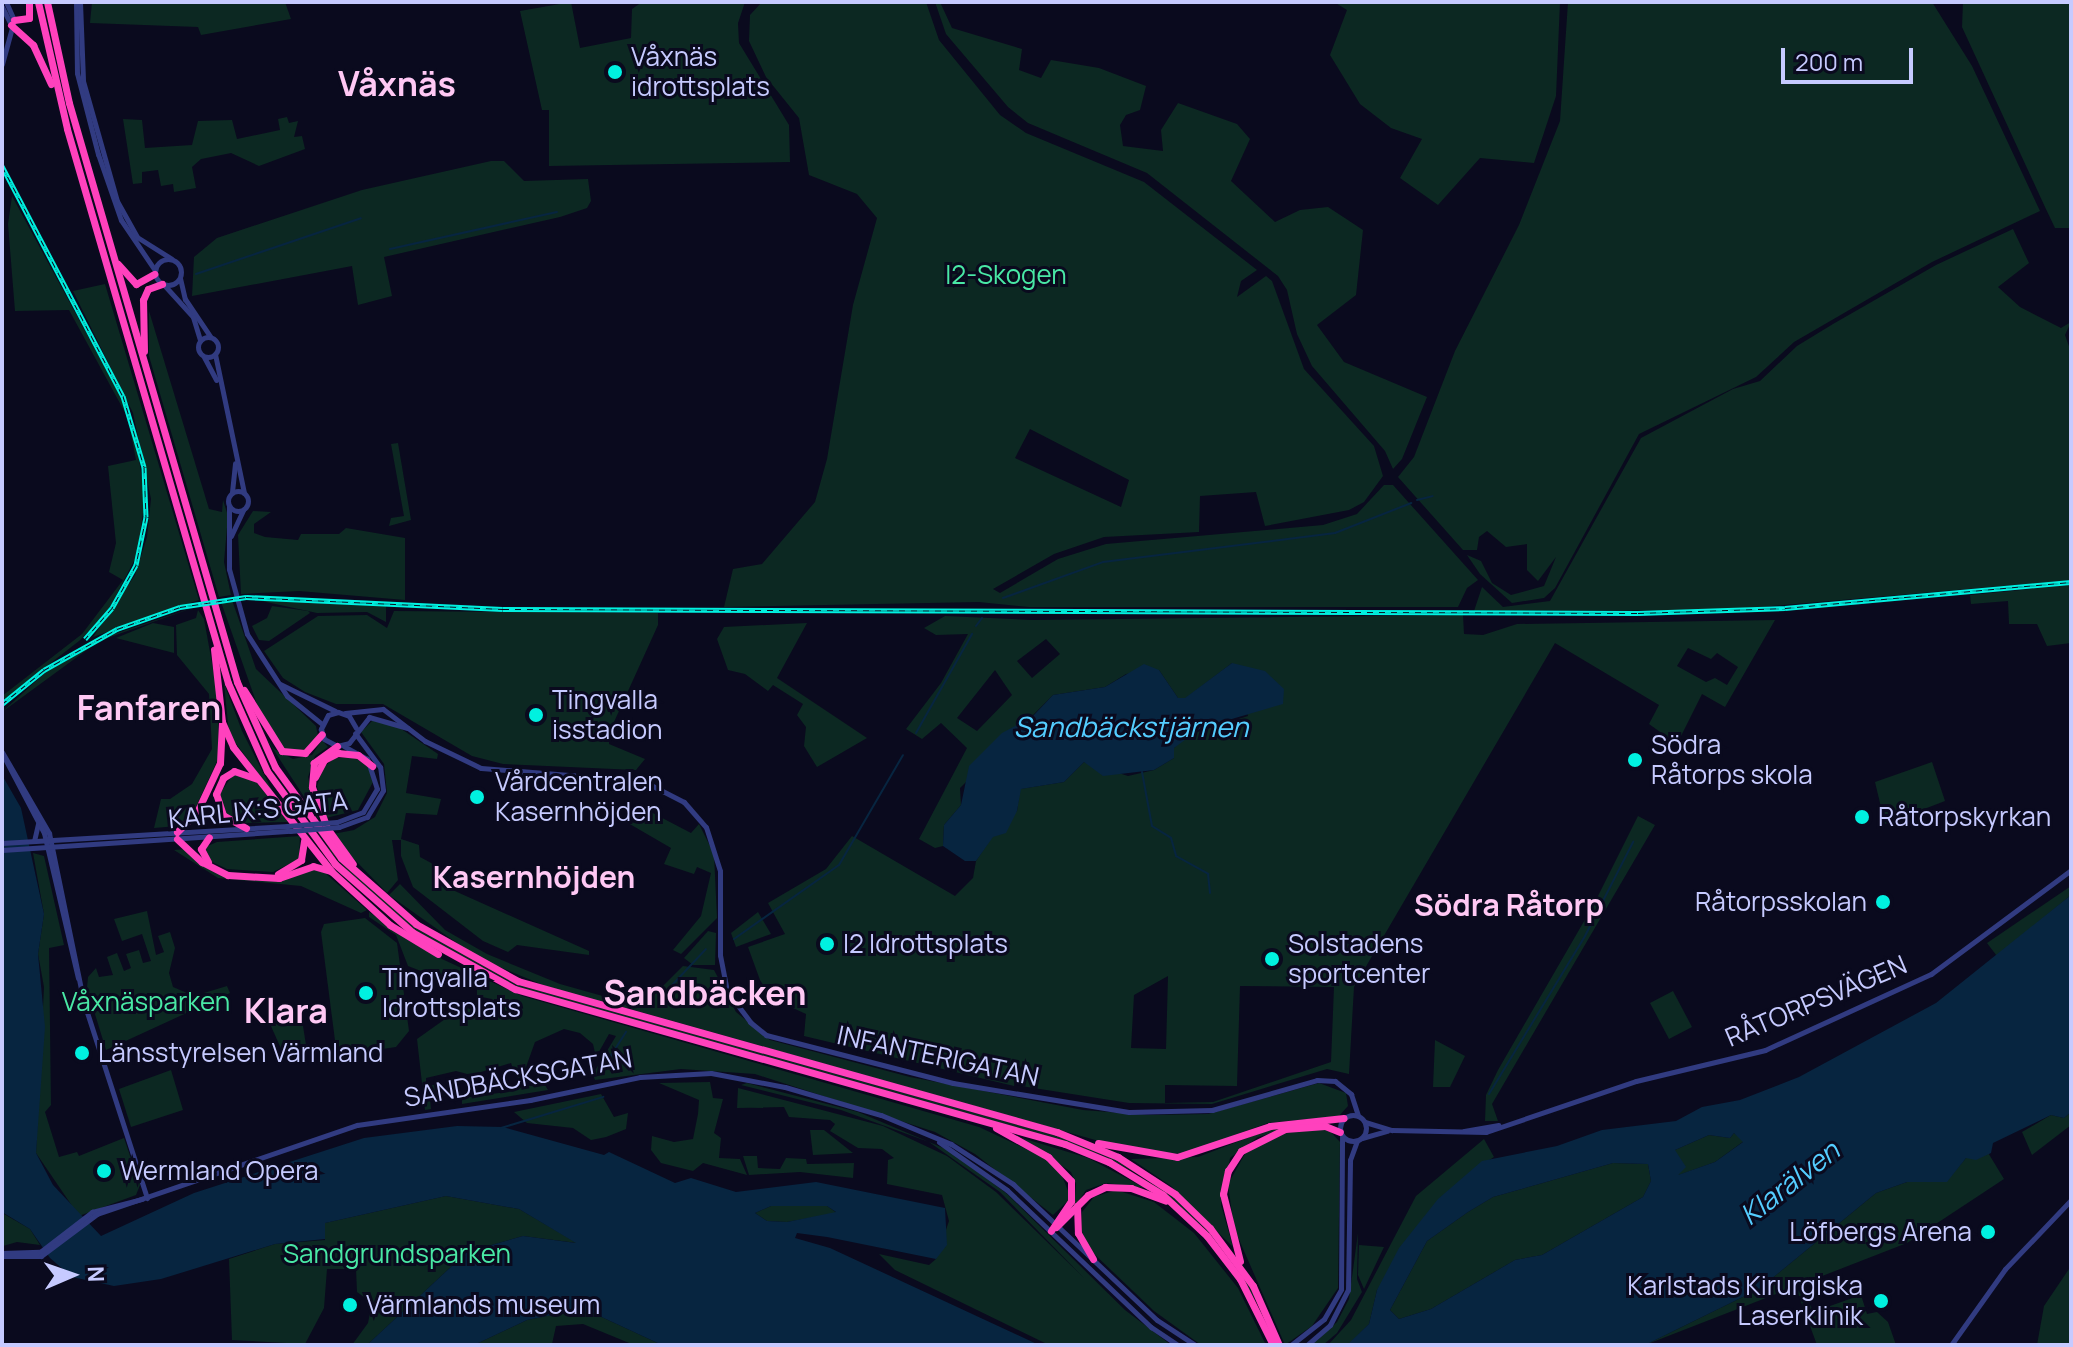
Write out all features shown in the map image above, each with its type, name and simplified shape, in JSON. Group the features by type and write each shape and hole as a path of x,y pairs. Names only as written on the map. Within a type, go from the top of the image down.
{"highway":[{"path":"29,2 29,18 12,22 33,45 60,105"},
{"path":"38,2 60,105 211,628 245,728 294,813 371,899 464,965"},
{"path":"47,2 114,258 230,660 253,724 281,778 326,841 369,886 457,951 530,985 1146,1155 1177,1157 1270,1126 1346,1117"},
{"path":"114,258 132,283 144,284 154,271"},
{"path":"146,369 143,300 148,289 163,285"},
{"path":"211,628 222,722 215,775 197,812 177,836 202,862 228,875 279,878 313,866 332,872"},
{"path":"230,660 278,748 305,753 322,734"},
{"path":"222,722 233,747 303,838 332,872 390,925 464,965 551,1002 983,1121 1109,1162 1176,1206 1228,1262 1275,1342"},
{"path":"341,746 314,763 314,791 327,828 369,886"},
{"path":"314,791 319,766 334,754 358,755 372,766"},
{"path":"246,828 220,810 220,782 238,770 265,786"},
{"path":"209,837 201,852 211,863 238,873 270,874 295,867 303,838"},
{"path":"983,1121 1064,1171 1073,1195 1055,1226"},
{"path":"1275,1342 1243,1270 1223,1203 1235,1158 1259,1138 1285,1129 1325,1126 1341,1134"},
{"path":"1073,1137 1118,1157 1175,1194 1243,1270"},
{"path":"1055,1226 1093,1192 1113,1186 1140,1190 1176,1206"},
{"path":"1077,1206 1078,1233 1093,1259"}],"street":[{"path":"2,64 12,22 6,2"},
{"path":"78,2 83,81 117,201 137,237 181,267 185,299 218,344 215,354 221,392 248,503 229,540"},
{"path":"78,2 77,73 98,154 121,220 163,285 193,317 200,340 197,349 204,356 221,392"},
{"path":"2,7 12,22"},
{"path":"154,271 172,259"},
{"path":"163,285 180,278"},
{"path":"200,340 210,336"},
{"path":"204,356 215,354"},
{"path":"235,454 229,506 229,569 241,618 276,681 322,724 322,734"},
{"path":"232,492 244,493"},
{"path":"229,506 243,510"},
{"path":"276,681 301,698 342,712"},
{"name":"INFANTERIGATAN","path":"342,712 383,709 459,761 481,768 643,781 684,802 706,827 718,862 720,968 727,991 750,1022 766,1035 953,1083 1129,1112 1212,1110 1317,1080 1346,1087 1352,1099"},
{"path":"322,724 342,712"},
{"name":"KARL IX:S GATA","path":"2,843 209,837 338,825 367,817 383,790 380,767 342,712"},
{"name":"INFANTERIGATAN","path":"356,730 378,716 409,729"},
{"path":"341,746 356,730"},
{"name":"KARL IX:S GATA","path":"322,734 341,746 363,754 372,766 377,789 370,805 338,825"},
{"path":"2,752 41,820 48,840 78,979 145,1199"},
{"path":"41,820 64,839"},
{"path":"34,841 41,820"},
{"name":"KARL IX:S GATA","path":"2,850 65,847 246,828 288,828"},
{"path":"58,869 65,847"},
{"path":"50,848 58,869 78,979"},
{"name":"RÅTORPSVÄGEN","path":"1392,1130 1486,1132 1624,1084 1731,1061 1791,1040 1947,964 2071,870"},
{"name":"SANDBÄCKSGATAN","path":"2,1255 44,1252 86,1218 357,1125 530,1100 640,1077 735,1076 906,1125 979,1168 1055,1226 1157,1320 1195,1345"},
{"path":"1352,1099 1358,1116 1365,1122 1392,1130"},
{"path":"1291,1345 1324,1319 1341,1289 1341,1134 1352,1099"},
{"path":"1346,1117 1358,1116"},
{"path":"1307,1345 1330,1325 1348,1290 1350,1160 1365,1122"},
{"path":"1341,1134 1359,1140 1392,1130"},
{"path":"1951,1345 2005,1269 2071,1200"},
{"name":"SANDBÄCKSGATAN","path":"1055,1226 1151,1327 1178,1345"}],"green space":[{"path":"92,2 285,2 291,19 201,35 198,27 90,23"},
{"name":"Våxnäs idrottsplats","path":"571,2 580,48 631,38 632,9 642,2 745,2 738,23 739,43 789,125 790,162 549,166 549,110 542,110 520,11"},
{"name":"I2-Skogen","path":"762,2 926,2 939,40 1000,115 1026,133 1144,182 1257,270 1241,281 1237,297 1266,276 1272,281 1304,369 1374,446 1383,476 1364,502 1349,510 1265,526 1256,492 1200,496 1199,532 1104,537 1054,554 993,589 1000,593 1058,559 1106,544 1323,525 1357,514 1384,485 1393,485 1478,580 1467,588 1458,607 1029,607 979,602 724,607 733,569 762,564 815,502 827,459 853,305 877,218 857,194 809,175 799,118 766,77 749,41 750,15","holes":["1030,429 1129,480 1121,507 1015,458"]},
{"path":"935,2 940,2 952,28 1022,49 1019,70 1041,78 1051,60 1099,68 1146,86 1140,110 1126,115 1120,125 1123,146 1163,151 1161,130 1178,103 1237,124 1250,139 1231,181 1275,222 1300,210 1328,207 1363,230 1356,295 1317,325 1344,362 1427,397 1402,459 1393,469 1385,451 1312,366 1297,334 1287,290 1278,276 1147,173 1028,123 1008,107 946,34"},
{"path":"1334,2 1560,2 1556,96 1534,163 1480,158 1438,205 1400,178 1422,139 1391,128 1360,104 1330,55 1347,10"},
{"path":"1568,2 1932,2 1972,66 2040,211 1932,262 1794,342 1756,377 1639,434 1555,588 1544,598 1512,603 1480,574 1467,555 1481,561 1492,583 1511,595 1544,586 1556,557 1538,581 1527,570 1527,544 1506,547 1487,531 1479,537 1477,550 1463,550 1398,477 1414,457 1455,351 1519,225 1560,121"},
{"path":"1963,2 2071,2 2071,228 2055,228 1962,27"},
{"path":"287,117 289,123 298,121 294,137 302,136 305,149 259,166 231,153 201,159 192,167 196,188 174,192 173,184 161,186 158,170 142,172 142,183 133,184 123,119 142,120 145,148 192,145 198,121 232,120 237,139 280,130 278,119"},
{"path":"491,161 504,161 524,181 588,179 591,201 587,208 560,217 384,257 392,296 358,305 352,266 192,296 194,257 217,238 362,190"},
{"path":"12,196 121,397 135,433 145,499 137,555 107,613 79,641 2,701 2,696 82,634 123,580 109,572 116,543 108,466 136,460 128,418 69,310 15,311 8,224"},
{"path":"2013,229 2029,263 1998,287 2020,307 2061,328 2071,322 2065,335 2071,352 2071,580 1726,610 1474,611 1482,587 1503,607 1550,601 1641,438 1733,389 1760,381 1797,346 1833,324 1936,265"},
{"path":"105,284 199,600 93,637 135,575 147,537 151,499 133,413 73,291"},
{"path":"149,311 209,509 222,512 223,500 228,516 224,562 231,595 219,597 149,356"},
{"path":"398,443 411,520 389,526 391,518 404,516 391,444"},
{"path":"253,511 271,512 254,524 254,533 265,537 298,540 301,534 339,534 346,528 405,538 405,600 299,591 241,594 238,535"},
{"path":"2071,585 2071,643 2047,646 2037,624 2009,624 2008,601 1971,604 1970,595"},
{"path":"232,600 256,669 316,726 318,736 304,752 284,749 260,713 221,602"},
{"path":"257,600 386,606 386,622 367,612 317,613"},
{"path":"201,605 99,641 2,712 47,671 99,639"},
{"path":"272,606 310,613 269,641 259,640 252,626 267,618"},
{"path":"198,610 204,619 218,696 218,759 194,811 178,826 154,828 161,799 170,799 192,784 212,749 209,694 177,655 176,625 196,618"},
{"path":"394,611 658,613 658,625 609,733 609,744 645,759 636,770 503,764 472,756 383,704 336,704 305,692 283,678 264,651 318,616 367,615 387,628"},
{"path":"1463,615 1464,634 1483,635 1517,624 1775,620 1725,707 1702,694 1677,744 1649,724 1659,705 1555,643 1354,987 1349,1074 1327,1069 1212,1104 1129,1103 1021,1086 1026,1069 1021,1066 1014,1086 804,1036 806,1014 771,998 760,980 748,947 785,934 768,903 826,869 852,836 955,896 973,878 976,861 992,837 1017,811 1020,789 1064,782 1084,762 1128,776 1154,770 1174,758 1174,748 1185,736 1248,716 1232,663 1186,698 1178,698 1159,670 1126,674 1105,687 1053,695 960,788 961,805 944,825 943,846 935,848 919,839 967,748 941,723 922,739 906,729 941,683 968,634 936,635 924,628 945,616 1032,620","holes":["1046,639 1060,654 1032,678 1017,661","1688,648 1711,659 1717,653 1738,667 1727,685 1715,678 1706,682 1677,666","995,670 1012,695 977,731 957,718","1168,976 1166,1049 1131,1048 1134,995","1240,986 1334,987 1331,1062 1213,1102 1165,1103 1165,1085 1237,1086"]},
{"path":"153,623 174,627 174,653 116,638"},
{"path":"807,623 777,678 867,738 817,767 804,746 806,727 797,715 803,704 773,685 768,691 745,674 728,670 717,639 724,627"},
{"path":"224,683 242,731 275,796 229,734"},
{"path":"373,720 394,724 438,754 437,759 412,756 406,793 441,799 437,815 406,813 401,839 419,845 420,857 433,864 437,883 589,951 589,955 517,945 508,952 483,941 413,887 401,856 401,840 392,840 398,880 387,893 352,857 333,834 354,830 375,817 387,793 384,764 361,732"},
{"path":"262,732 274,749 293,759 312,755 322,740 328,747 315,756 308,777 319,820"},
{"path":"334,758 356,758 368,767 373,782 358,810 326,818 317,786 323,768"},
{"path":"1932,762 1945,801 1885,824 1875,782"},
{"path":"234,773 253,778 288,822 245,823 225,813 219,795"},
{"path":"645,809 691,833 699,824 714,854 717,918 681,954 673,950 701,916 711,873 697,867 694,874 664,864 671,848 628,823 638,822"},
{"path":"1638,816 1655,825 1492,1104 1498,1121 1485,1121 1486,1095 1498,1070 1594,904"},
{"path":"315,835 412,925 526,987 1072,1140 1104,1153 1169,1192 1205,1224 1243,1274 1265,1316 1232,1261 1202,1226 1145,1178 1102,1155 521,988 412,929 367,892"},
{"path":"300,836 299,859 273,872 227,869 210,861 203,848 217,842"},
{"path":"188,849 231,878 277,881 314,869 324,872 367,910 361,913 301,886 218,878 174,850"},
{"path":"33,853 44,856 64,945 49,948 51,1105 45,1112 59,1157 77,1152 79,1156 124,1138 140,1185 136,1195 79,1216 36,1153 44,987 38,954 44,914"},
{"path":"400,884 445,930 487,954 560,984 631,1004 625,1010 543,985 478,958 389,895"},
{"path":"2071,886 2071,895 1997,956 1987,943"},
{"name":"Våxnäsparken","path":"147,911 156,955 164,952 158,936 170,932 175,948 169,973 173,987 194,996 227,986 230,993 106,1050 87,988 88,977 96,968 99,977 113,975 107,957 117,953 124,971 131,968 126,954 139,950 143,963 151,961 142,934 122,941 114,919"},
{"path":"369,912 442,959 522,996 979,1127 1041,1156 1060,1171 1071,1198 1053,1215 975,1154 935,1132 755,1074 681,1069 595,1080 593,1074 616,1036 609,1034 596,1057 593,1044 580,1033 564,1029 535,1042 526,1067 528,1086 545,1085 548,1090 462,1104 462,1098 514,1091 519,1085 511,1063 471,1075 456,1071 426,1078 426,1085 442,1085 447,1095 430,1099 431,1109 425,1110 417,1039 462,1007 483,1012 492,999 477,996 477,984 459,974 452,983 408,966 396,935 369,917"},
{"path":"758,912 771,934 736,947 731,933"},
{"name":"Tingvalla Idrottsplats","path":"365,918 397,943 409,1031 396,1047 348,1054 336,1048 321,932 324,924"},
{"path":"708,931 716,933 715,965 693,965 684,958"},
{"path":"683,966 714,970 736,1012 770,1040 910,1077 1083,1110 1148,1115 1208,1114 1319,1083 1346,1093 1348,1106 1339,1116 1268,1123 1182,1154 1131,1150 630,1009 651,998"},
{"path":"1673,991 1692,1027 1669,1039 1650,1003"},
{"path":"300,1007 306,1045 283,1053 270,1024"},
{"path":"1435,1040 1465,1056 1450,1087 1433,1087"},
{"path":"171,1070 183,1110 131,1127 119,1089"},
{"path":"710,1082 713,1098 723,1099 714,1133 721,1138 719,1158 740,1159 747,1175 703,1163 693,1171 661,1163 651,1150 652,1136 674,1142 693,1139 698,1114 699,1100 659,1083"},
{"path":"747,1083 858,1112 948,1150 1006,1193 1125,1310 1171,1345 1049,1345 895,1270 879,1254 929,1265 936,1259 949,1221 942,1195 887,1184 888,1160 894,1158 882,1149 858,1148 830,1131 835,1124 830,1120 789,1117 784,1107 737,1108 738,1088 883,1126 947,1156 996,1192 1084,1278 1000,1192 929,1142 841,1110 741,1085"},
{"path":"601,1094 614,1117 628,1113 626,1129 606,1137 591,1140 573,1128 527,1123 514,1112"},
{"path":"2071,1112 2071,1125 2032,1155 2022,1132 2051,1115 2064,1118"},
{"path":"1305,1124 1258,1137 1230,1158 1221,1205 1233,1247 1171,1186 1131,1159 1198,1157 1273,1128"},
{"path":"1328,1129 1340,1142 1338,1288 1312,1326 1285,1345 1234,1228 1228,1184 1246,1152 1282,1133"},
{"path":"810,1130 824,1130 853,1153 813,1155"},
{"path":"1734,1133 1744,1141 1715,1162 1676,1176 1675,1150 1709,1135 1730,1138"},
{"path":"1022,1138 1088,1158 1145,1188 1106,1183 1086,1190 1074,1208 1076,1184 1071,1172"},
{"path":"1484,1139 1494,1157 1469,1173 1377,1290 1369,1324 1350,1343 1328,1345 1351,1320 1416,1196"},
{"path":"1987,1151 2004,1179 1907,1243 1645,1345 1759,1289 1876,1193 1907,1182 1946,1182 1966,1158"},
{"path":"743,1156 757,1156 758,1168 780,1169 786,1158 806,1159 807,1164 854,1163 853,1178 800,1172 749,1175"},
{"path":"1613,1163 1648,1164 1651,1181 1643,1197 1542,1255 1515,1260 1431,1309 1399,1319 1390,1310 1427,1241 1468,1212 1493,1197"},
{"path":"1116,1190 1154,1202 1194,1233 1238,1288 1266,1345 1201,1345 1154,1311 1090,1250 1081,1230 1082,1212 1094,1197"},
{"name":"Sandgrundsparken","path":"446,1196 519,1209 577,1243 523,1236 467,1252 367,1345 352,1345 368,1323 372,1303 357,1292 356,1269 327,1269 324,1308 305,1344 232,1340 229,1259 275,1244 325,1240 325,1223"},
{"path":"771,1206 827,1206 837,1213 787,1222 767,1221 755,1213"},
{"path":"4,1214 30,1229 40,1245 17,1242 3,1246"},
{"path":"1358,1233 1357,1279 1362,1292 1337,1333 1323,1345 1312,1345 1337,1322 1349,1299"},
{"path":"1359,1245 1384,1247 1364,1289 1358,1275"},
{"path":"2071,1266 2071,1345 2037,1345 2044,1306"},
{"path":"1802,1289 1817,1318 1829,1313 1830,1306 1861,1295 1867,1314 1877,1312 1888,1322 1896,1345 1817,1345 1797,1291"},
{"path":"567,1312 593,1313 662,1345 634,1345 583,1324 556,1326 552,1344 474,1345 527,1320"}],"water":[{"name":"Sandbäckstjärnen","path":"1232,663 1265,671 1284,689 1283,704 1201,728 1174,748 1174,758 1154,770 1103,776 1084,762 1064,782 1021,789 1017,811 1006,833 993,837 976,861 965,861 943,846 944,825 961,805 969,766 1002,733 1032,717 1053,695 1105,687 1144,664 1159,670 1178,698 1185,698"},
{"path":"2,775 21,808 44,914 38,954 45,1027 36,1153 53,1185 101,1236 194,1193 364,1138 457,1126 503,1127 604,1155 609,1152 675,1183 691,1178 736,1192 816,1182 945,1208 947,1245 936,1259 827,1237 797,1233 795,1238 830,1248 1039,1345 662,1345 593,1313 567,1312 527,1320 474,1345 367,1345 467,1252 523,1236 576,1243 519,1209 446,1196 325,1223 325,1239 275,1244 161,1279 114,1286 72,1277 50,1258 30,1229 2,1212","holes":["771,1206 827,1206 836,1212 787,1222 767,1221 755,1213"]},
{"name":"Klarälven","path":"2071,895 2071,1112 2064,1118 2051,1115 1993,1143 1991,1153 1976,1160 1966,1158 1947,1182 1907,1182 1876,1193 1759,1289 1645,1345 1347,1345 1369,1324 1377,1290 1399,1248 1438,1199 1482,1161 1557,1146 1602,1130 1676,1121 1702,1107 1740,1100 1799,1077 1936,1003","holes":["1734,1133 1743,1142 1715,1162 1678,1175 1686,1167 1675,1150 1709,1135 1730,1138","1613,1163 1648,1164 1651,1181 1643,1197 1542,1255 1515,1260 1431,1309 1399,1319 1390,1310 1427,1241 1468,1212 1493,1197"]}],"waterway":[{"path":"390,249 557,212"},
{"path":"196,274 361,218"},
{"path":"1417,500 1433,496"},
{"path":"1003,598 1103,562 1335,533 1411,503"},
{"path":"976,626 982,618"},
{"path":"916,733 972,634"},
{"path":"734,939 839,865 903,755"},
{"path":"1142,772 1152,826 1171,838 1176,856 1208,874 1210,893"},
{"path":"1489,1094 1585,936 1633,842"},
{"path":"660,998 706,949"},
{"path":"599,1074 626,1032"},
{"path":"501,1128 603,1097"}],"railway":[{"path":"2,166 123,396 144,467 146,517 136,565 112,608 85,639"},
{"path":"2,704 44,670 117,629 180,607 246,597 503,609 1638,613 1785,608 2071,582"}],"place":[{"name":"Våxnäs idrottsplats","path":"615,72"},
{"name":"Tingvalla isstadion","path":"536,715"},
{"name":"Södra Råtorps skola","path":"1635,760"},
{"name":"Vårdcentralen Kasernhöjden","path":"477,797"},
{"name":"Råtorpskyrkan","path":"1862,817"},
{"name":"Råtorpsskolan","path":"1883,902"},
{"name":"I2 Idrottsplats","path":"827,944"},
{"name":"Solstadens sportcenter","path":"1272,959"},
{"name":"Tingvalla Idrottsplats","path":"366,993"},
{"name":"Länsstyrelsen Värmland","path":"82,1053"},
{"name":"Wermland Opera","path":"104,1171"},
{"name":"Löfbergs Arena","path":"1988,1232"},
{"name":"Karlstads Kirurgiska Laserklinik","path":"1881,1301"},
{"name":"Värmlands museum","path":"350,1305"}],"district":[{"name":"Våxnäs","path":"397,84"},
{"name":"Fanfaren","path":"149,708"},
{"name":"Kasernhöjden","path":"534,877"},
{"name":"Södra Råtorp","path":"1509,905"},
{"name":"Sandbäcken","path":"705,993"},
{"name":"Klara","path":"286,1011"}]}
